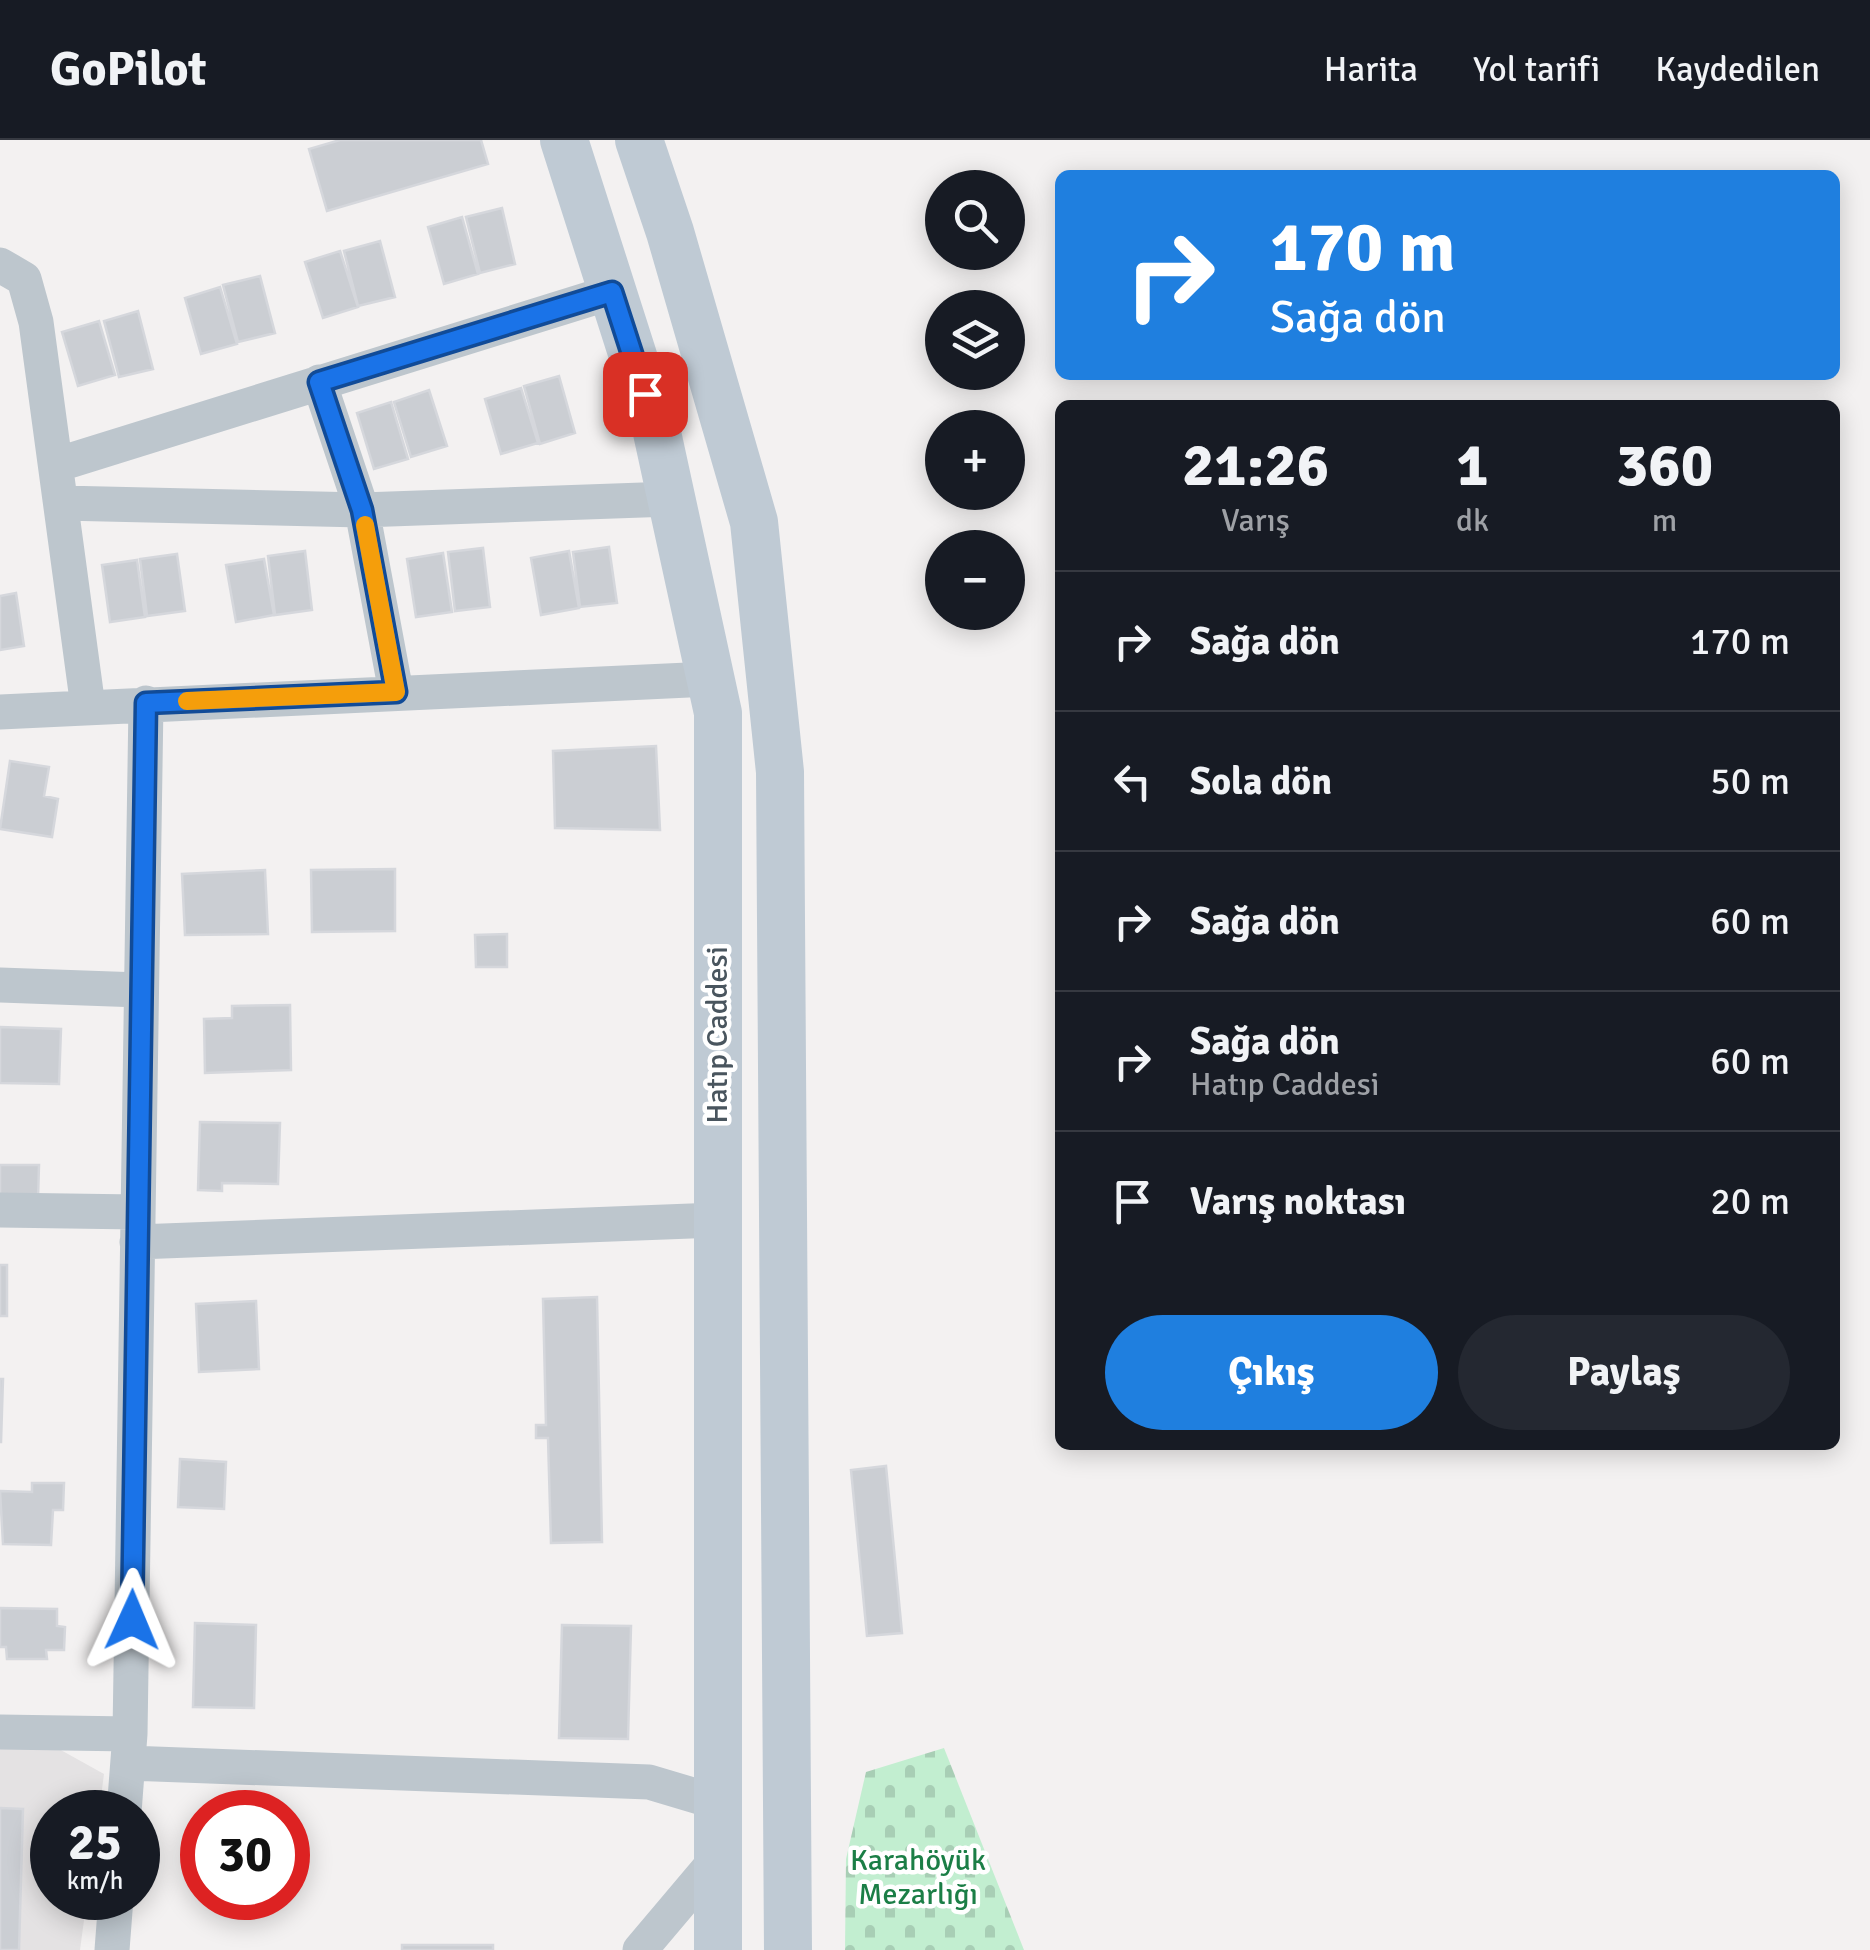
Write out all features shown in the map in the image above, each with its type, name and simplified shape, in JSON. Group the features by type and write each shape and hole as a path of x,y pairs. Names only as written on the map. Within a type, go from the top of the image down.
{"main road":[{"name":"Hatıp Caddesi","path":"564,140 656,428 718,714 718,1950"},
{"path":"638,140 670,232 754,522 780,772 788,1950"}],"street":[{"path":"0,266 24,278 36,322 88,706"},
{"path":"56,465 612,292"},
{"path":"319,382 362,510 396,692"},
{"path":"61,503 362,510 671,499"},
{"path":"0,712 710,679"},
{"path":"126,1790 146,703"},
{"path":"0,985 140,990"},
{"path":"0,1210 137,1227 717,1220"},
{"path":"0,1732 129,1749 649,1782 716,1802"},
{"path":"640,1950 716,1860"},
{"path":"112,1950 114,1920"}],"shaded area":[{"path":"0,1749 59,1749 104,1774 102,1790 30,1790 30,1920 84,1920 80,1950 0,1950"}],"green space":[{"name":"Karahöyük Mezarlığı","path":"944,1748 1024,1950 845,1950 846,1859 866,1772"}],"building":[{"path":"340,140 481,140 488,164 327,211 309,149"},
{"path":"502,208 515,264 480,273 466,217"},
{"path":"462,217 478,274 444,284 428,227"},
{"path":"380,241 395,297 358,306 344,251"},
{"path":"340,251 358,307 323,318 305,262"},
{"path":"260,276 275,333 238,342 223,285"},
{"path":"220,287 237,344 201,354 185,298"},
{"path":"138,311 153,369 119,377 104,321"},
{"path":"99,321 115,375 78,386 62,332"},
{"path":"559,376 575,433 540,444 524,386"},
{"path":"521,388 538,443 501,454 485,399"},
{"path":"429,390 447,446 411,457 394,402"},
{"path":"391,402 408,459 374,469 357,413"},
{"path":"609,547 617,603 580,607 573,552"},
{"path":"483,548 490,607 455,611 448,552"},
{"path":"305,551 312,610 275,615 268,556"},
{"path":"569,551 579,608 541,615 531,558"},
{"path":"443,553 452,612 416,617 407,559"},
{"path":"177,554 185,611 147,616 140,559"},
{"path":"264,559 274,615 236,622 226,565"},
{"path":"137,560 145,617 110,622 102,565"},
{"path":"16,593 24,646 0,650 0,596"},
{"path":"656,746 660,830 555,828 553,751"},
{"path":"10,761 49,767 44,796 58,799 52,837 0,829"},
{"path":"395,869 395,931 312,932 311,870"},
{"path":"265,870 268,934 185,935 182,874"},
{"path":"507,934 507,967 476,967 475,935"},
{"path":"290,1005 291,1070 205,1073 204,1019 232,1018 232,1006"},
{"path":"0,1027 61,1029 59,1084 0,1083"},
{"path":"200,1122 280,1123 278,1184 222,1183 222,1191 198,1190"},
{"path":"0,1165 39,1165 38,1198 0,1197"},
{"path":"0,1265 7,1265 7,1316 0,1316"},
{"path":"597,1297 602,1542 551,1543 548,1438 536,1438 536,1425 546,1425 543,1299"},
{"path":"256,1301 259,1369 199,1372 196,1304"},
{"path":"3,1379 1,1442 0,1442"},
{"path":"180,1459 226,1462 224,1509 178,1507"},
{"path":"886,1466 902,1633 867,1636 851,1470"},
{"path":"32,1483 64,1483 63,1510 53,1510 51,1545 3,1544 0,1491 32,1492"},
{"path":"0,1608 57,1609 57,1626 65,1627 64,1650 46,1650 47,1659 7,1659 6,1647 0,1647"},
{"path":"195,1623 256,1625 254,1708 193,1707"},
{"path":"562,1625 631,1626 628,1739 559,1738"},
{"path":"0,1808 23,1809 19,1950 0,1950"},
{"path":"402,1945 493,1945 493,1950 402,1950"}],"slow traffic":[{"path":"187,701 396,692 365,525"}],"route":[{"path":"132,1620 146,703 396,692 362,510 319,382 612,292 645,394"}]}
